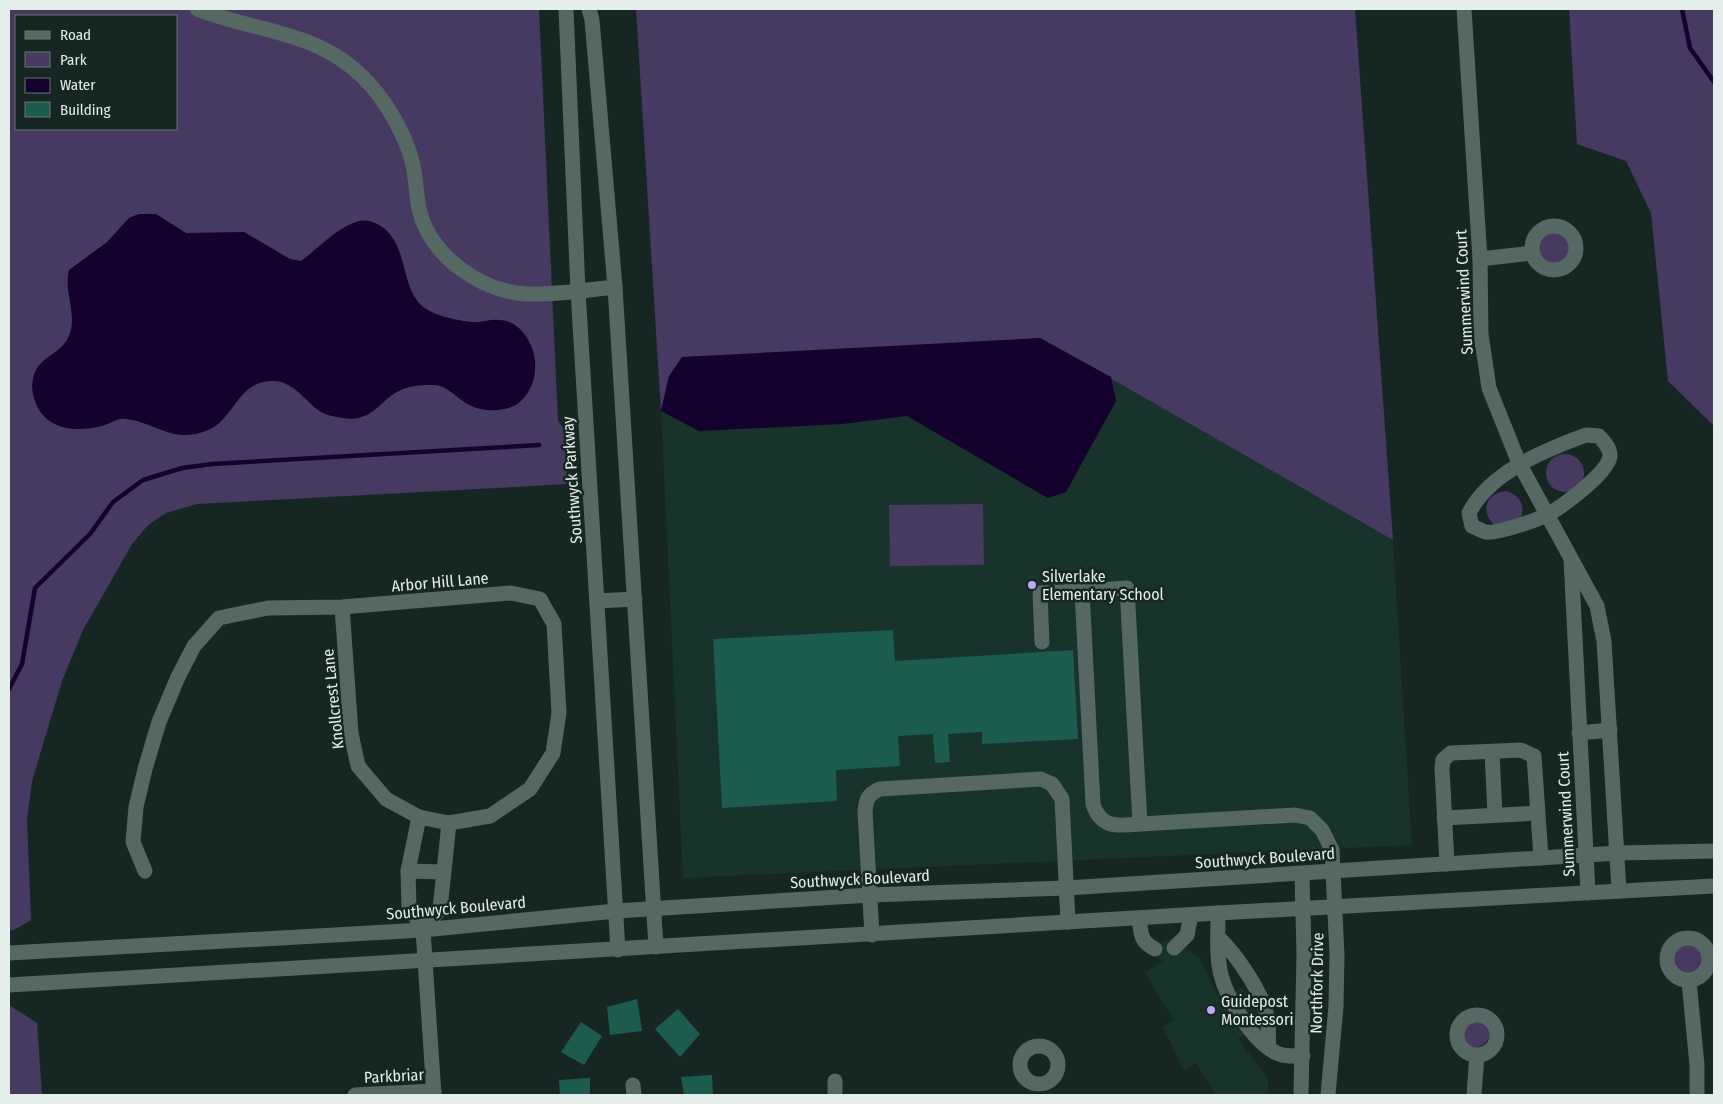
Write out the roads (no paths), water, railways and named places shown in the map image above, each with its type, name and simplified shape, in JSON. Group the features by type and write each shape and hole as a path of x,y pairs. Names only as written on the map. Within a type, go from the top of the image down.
{"street":[{"path":"197,9 312,42 333,53 372,87 388,110 412,160 420,211 428,234 442,252 460,269 504,290 528,294 615,287"},
{"name":"Southwyck Parkway","path":"566,9 578,291 618,950"},
{"path":"589,9 592,20 615,287 656,947"},
{"name":"Summerwind Court","path":"1464,9 1480,259 1480,334 1489,388 1519,463 1597,606 1604,641 1619,891"},
{"path":"1480,259 1532,253"},
{"path":"1586,435 1599,436 1607,445 1610,455 1607,464 1597,475 1569,500 1547,515 1503,530 1487,532 1472,526 1469,513 1476,499 1519,463 1586,435"},
{"name":"Summerwind Court","path":"1570,555 1588,893"},
{"path":"1042,642 1040,593 1128,588 1140,824 1111,825 1096,814 1093,804 1082,591"},
{"name":"Arbor Hill Lane","path":"146,871 133,842 136,807 159,722 178,677 194,646 219,618 268,608 342,607 512,593 540,599 554,624 559,713 552,753 530,789 490,816 449,823"},
{"path":"598,601 635,599"},
{"name":"Knollcrest Lane","path":"342,607 350,733 358,766 386,799 419,817 449,823"},
{"name":"Summerwind Court","path":"1580,733 1610,730"},
{"path":"1447,864 1443,760 1451,753 1521,750 1534,756 1541,858"},
{"path":"1492,752 1495,815"},
{"path":"872,935 865,812 866,800 871,793 880,789 1040,779 1052,784 1062,799 1068,922"},
{"path":"1444,818 1538,813"},
{"name":"Northfork Drive","path":"1140,824 1295,815 1310,818 1322,830 1332,850 1336,908 1336,1006 1328,1095"},
{"path":"419,817 408,871 409,906 423,930 434,1093"},
{"path":"423,930 440,909 449,823"},
{"name":"Southwyck Boulevard","path":"9,953 423,930 616,911 870,895 1066,888 1618,853 1714,851"},
{"path":"408,871 443,872"},
{"name":"Northfork Drive","path":"1301,1095 1303,1056 1302,874"},
{"path":"9,985 425,962 1218,913 1302,910 1714,886"},
{"path":"1218,913 1219,964 1226,988 1251,1032 1269,1048 1282,1055 1303,1056"},
{"path":"1174,948 1187,935 1191,915"},
{"path":"1140,918 1141,937 1144,942 1155,949"},
{"path":"1218,937 1234,952 1264,1006 1268,1023 1269,1048"},
{"path":"1689,981 1697,1064 1697,1095"},
{"path":"1474,1095 1477,1055"},
{"name":"Parkbriar","path":"355,1095 434,1093"}],"water":[{"path":"139,214 156,214 186,233 244,232 290,259 301,261 343,228 352,223 369,221 382,227 391,236 402,259 414,296 426,309 452,319 475,322 506,321 519,328 528,339 534,353 535,371 533,382 522,400 508,408 486,410 476,408 442,387 423,385 403,389 388,398 370,413 354,419 330,416 323,413 287,384 274,381 262,382 244,393 225,418 217,425 196,434 175,434 125,419 86,429 59,426 44,416 38,408 32,386 33,377 38,367 65,343 71,330 72,313 68,287 69,270 107,242 129,218"},
{"path":"1040,338 1111,377 1116,401 1066,492 1048,498 907,416 842,424 699,431 661,411 669,376 682,357"}],"waterway":[{"path":"1682,9 1690,48 1714,82"},
{"path":"9,689 22,664 35,588 90,534 113,502 143,480 182,468 212,464 539,445"}],"place":[{"name":"Silverlake Elementary School","path":"1032,585"},
{"name":"Guidepost Montessori","path":"1211,1010"}]}
